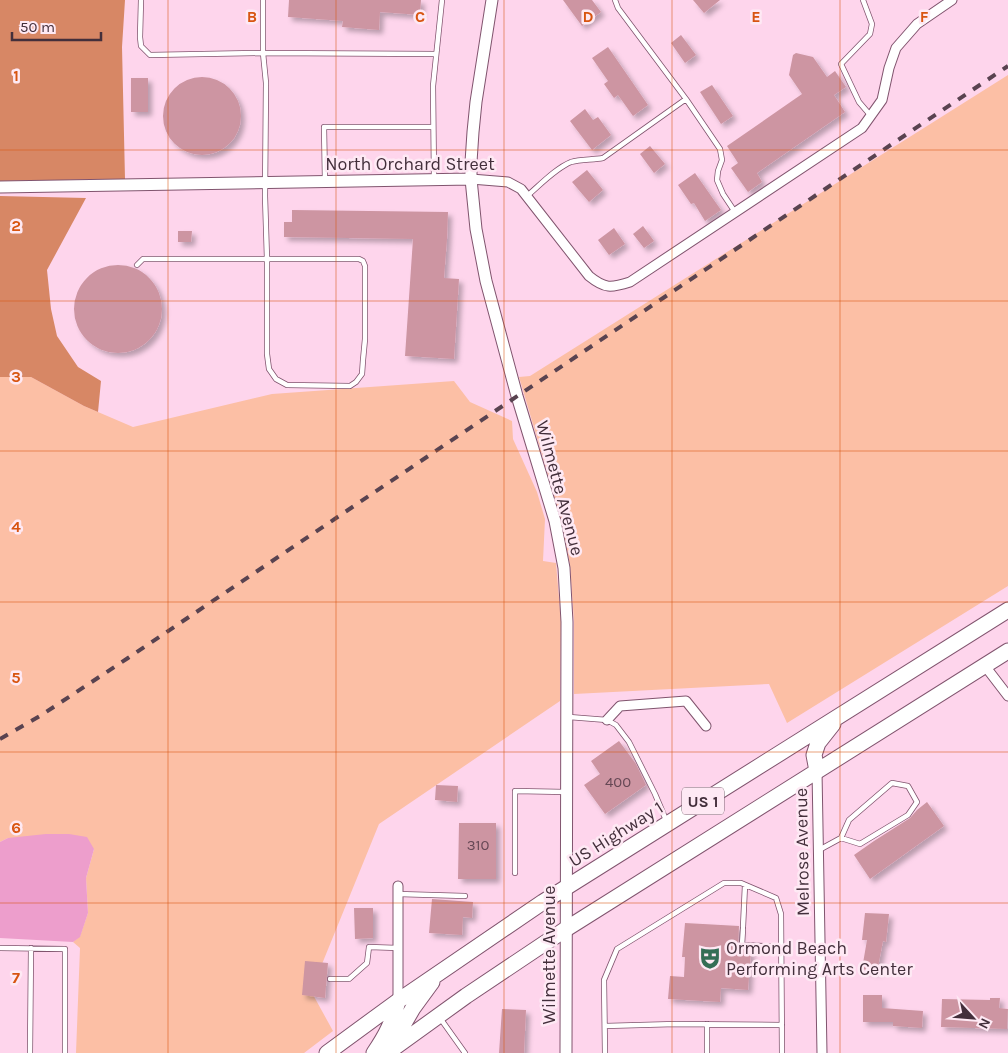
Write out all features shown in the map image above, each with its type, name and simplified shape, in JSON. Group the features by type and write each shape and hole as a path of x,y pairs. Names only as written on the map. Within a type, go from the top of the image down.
{"main road":[{"name":"US Highway 1","path":"327,1053 398,1001 566,887 1008,610"},
{"name":"US 1","path":"392,1051 466,996 566,930 1008,651"},
{"path":"817,771 814,755 818,743 840,715"},
{"path":"392,1051 402,1027 413,1008 439,973"},
{"path":"374,1053 392,1022 398,1001"}],"street":[{"name":"Wilmette Avenue","path":"492,0 476,102 472,179 476,229 486,281 517,396 555,521 562,559 567,622 566,1053"},
{"name":"North Orchard Street","path":"0,187 472,179 508,182 521,189 595,282 613,287 630,282 862,128 882,100 889,68 896,48 917,24 952,0"},
{"path":"984,666 1007,693"},
{"path":"606,720 620,706 686,701 706,726"},
{"name":"Melrose Avenue","path":"817,771 822,1053"},
{"path":"398,890 398,1001"}],"lane":[{"path":"141,0 140,37 142,46 150,55 263,53 436,54"},
{"path":"137,265 143,259 267,259 359,259 363,261 365,266 365,339 362,374 350,386 287,385 276,379 269,369 267,354 267,259 264,182 266,83 263,53 263,0"},
{"path":"434,180 433,86 442,0"},
{"path":"615,0 618,8 686,99 720,149 722,160 717,180 723,194 735,212"},
{"path":"862,0 872,24 870,34 841,64 859,102 871,116"},
{"path":"527,196 558,170 573,161 603,158 686,99"},
{"path":"325,182 324,127 433,127"},
{"path":"567,717 606,720 616,724 629,742 668,823"},
{"path":"818,850 841,838 849,820 892,783 908,786 916,802 908,815 860,844 841,838"},
{"path":"514,874 515,791 567,792"},
{"path":"605,1053 604,980 617,949 724,883 743,884 776,898 781,914 782,1053"},
{"path":"743,884 742,945 781,947"},
{"path":"398,890 465,896"},
{"path":"330,979 349,979 367,964 369,947 398,948"},
{"path":"0,948 65,949 65,1053"},
{"path":"30,1053 31,948"},
{"path":"438,1016 465,1053"},
{"path":"707,1024 707,1053"},
{"path":"605,1026 782,1025"}],"shaded area":[{"path":"0,0 125,0 122,47 125,179 0,181"},
{"path":"1008,75 1008,586 787,723 769,684 574,694 574,622 570,565 561,519 519,377 530,376"},
{"path":"0,196 86,198 47,270 51,309 57,336 78,367 101,381 98,412 31,377 0,377"},
{"path":"0,377 31,377 84,406 133,427 272,394 454,381 470,402 512,421 513,439 537,492 545,519 543,561 556,563 561,621 560,701 379,824 311,991 333,1031 304,1053 76,1053 80,948 73,942 80,936 88,913 86,878 94,849 8,838 0,842"},
{"path":"46,834 69,834 87,837 94,849 86,878 88,913 80,937 73,942 0,938 0,842 8,838"}],"building":[{"path":"289,0 421,0 420,15 380,12 379,30 342,27 343,21 288,17"},
{"path":"563,0 592,0 601,12 582,26"},
{"path":"693,0 720,0 704,13"},
{"path":"681,35 696,55 685,63 671,43"},
{"path":"608,47 648,105 633,116 618,95 614,98 604,84 608,81 592,58"},
{"path":"796,53 813,57 827,77 835,71 846,87 834,95 845,112 757,173 762,182 748,192 731,168 738,163 727,146 802,94 789,75 793,55"},
{"path":"202,77 217,80 229,89 238,101 241,116 238,131 229,143 217,152 202,155 187,152 175,143 166,131 163,116 166,101 175,89 187,80"},
{"path":"131,78 148,78 148,112 131,112"},
{"path":"712,85 733,116 721,124 700,92"},
{"path":"585,109 593,120 598,117 611,135 592,150 570,121"},
{"path":"650,146 665,164 654,173 640,154"},
{"path":"587,170 603,190 589,202 572,182"},
{"path":"695,173 721,210 705,221 694,203 691,204 678,185"},
{"path":"292,210 448,212 444,278 459,279 454,359 405,356 413,239 284,237 284,222 292,222"},
{"path":"643,226 654,241 644,248 633,234"},
{"path":"614,228 625,244 609,255 598,240"},
{"path":"178,231 192,231 191,242 178,242"},
{"path":"118,265 135,268 143,272 155,284 159,292 162,309 159,326 155,334 143,346 135,350 118,353 101,350 93,346 81,334 77,326 74,309 77,292 81,284 93,272 101,268"},
{"path":"619,741 636,764 646,785 605,814 584,785 600,774 591,761"},
{"path":"436,785 458,786 457,802 435,800"},
{"path":"927,802 944,826 870,879 854,855 910,818"},
{"path":"459,823 496,823 496,879 458,879"},
{"path":"432,899 473,902 472,918 463,917 462,935 429,933"},
{"path":"354,908 373,908 373,938 355,939"},
{"path":"865,913 889,914 886,942 883,941 877,972 862,969 867,940 862,940"},
{"path":"685,923 739,926 738,947 751,950 748,990 721,988 720,1002 668,999 670,976 684,977 685,957 682,957"},
{"path":"305,961 328,963 325,998 302,995"},
{"path":"863,995 882,995 882,1008 923,1011 922,1028 893,1026 893,1022 863,1022"},
{"path":"990,998 1000,998 999,1008 1008,1009 1007,1029 941,1027 942,999 990,1000"},
{"path":"502,1009 526,1010 524,1053 499,1053"}],"railway":[{"path":"0,739 40,716 128,658 1008,66"}],"place":[{"name":"Ormond Beach Performing Arts Center","path":"710,958"}]}
